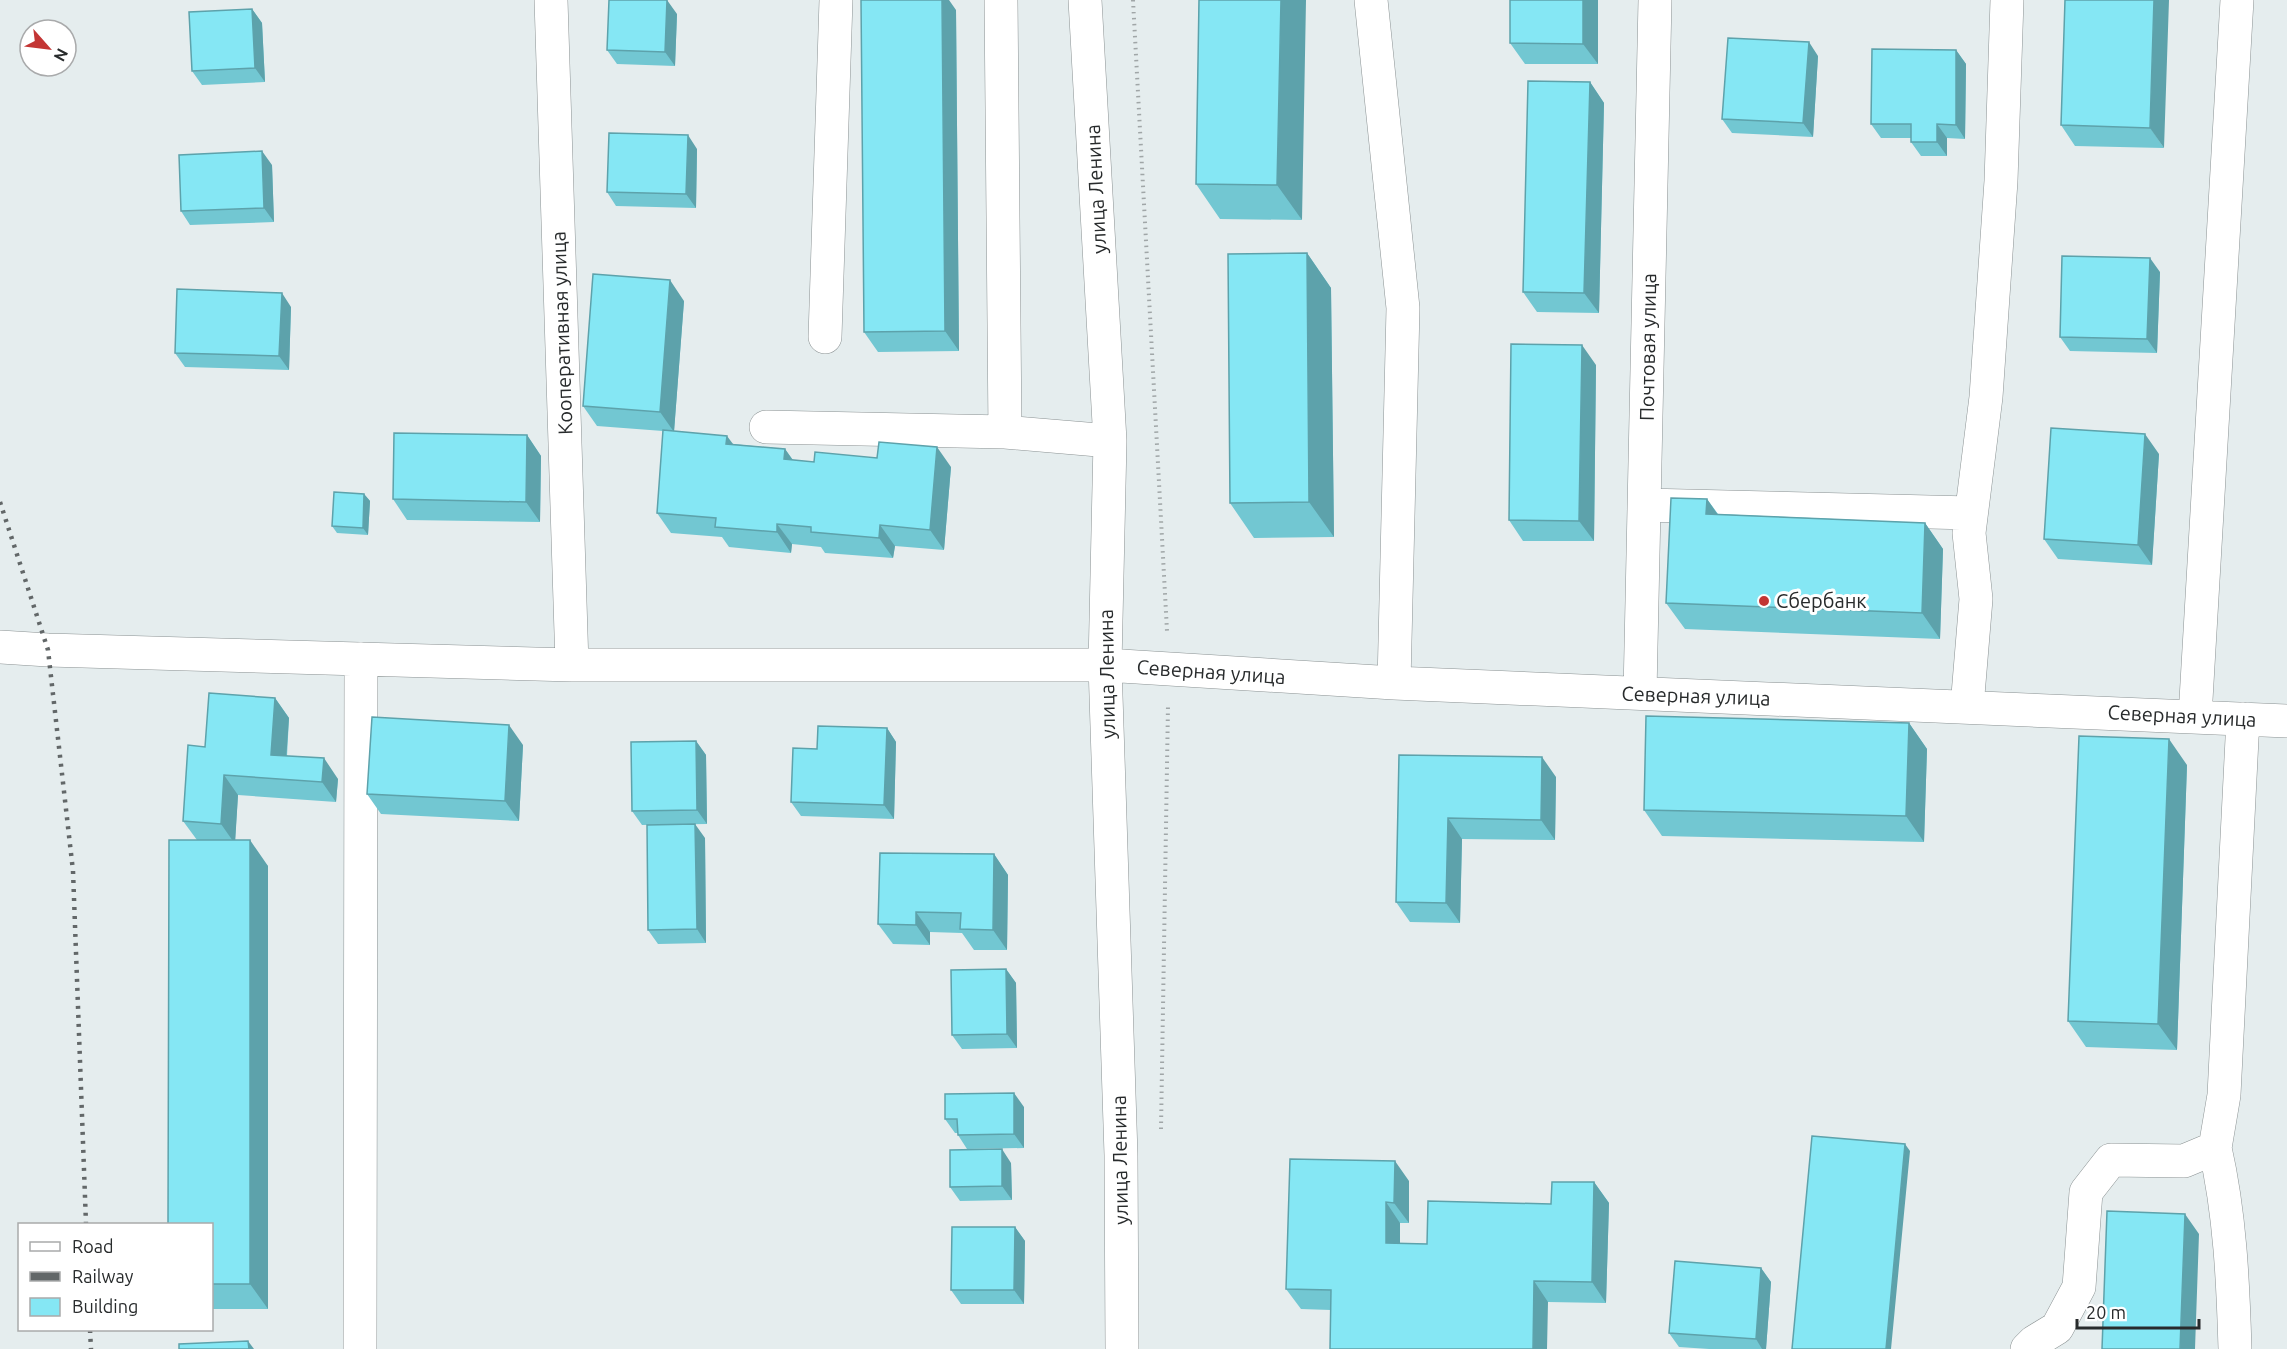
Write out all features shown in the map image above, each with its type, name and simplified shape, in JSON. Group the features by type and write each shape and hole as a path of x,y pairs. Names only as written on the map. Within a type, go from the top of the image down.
{"street":[{"name":"Кооперативная улица","path":"551,0 572,665"},
{"path":"825,337 836,0"},
{"path":"1001,0 1005,432"},
{"name":"улица Ленина","path":"1085,0 1110,441 1106,665 1121,1155 1122,1349"},
{"path":"1371,0 1403,308 1394,683"},
{"name":"Почтовая улица","path":"1640,693 1655,0"},
{"path":"1967,707 1976,599 1969,533 1986,397 2001,192 2007,0"},
{"path":"2195,717 2237,0"},
{"path":"766,427 1005,432 1110,441"},
{"path":"1645,505 1971,513"},
{"name":"Северная улица","path":"0,646 48,650 572,665 1106,665 1394,683 2287,721"},
{"path":"360,1349 362,659"},
{"path":"2235,1349 2233,1280 2225,1190 2215,1148 2224,1095 2243,719"},
{"path":"2027,1349 2057,1328 2079,1287 2086,1192 2111,1160 2184,1161 2215,1148"}],"path":[{"path":"1133,0 1169,670 1161,1134"}],"building":[{"path":"609,0 667,0 665,52 607,50"},
{"path":"861,0 942,0 945,331 864,332"},
{"path":"1199,0 1281,0 1277,185 1196,184"},
{"path":"1510,0 1583,0 1583,44 1510,43"},
{"path":"2065,0 2154,0 2150,128 2061,125"},
{"path":"252,9 255,68 192,71 189,12"},
{"path":"1728,38 1809,42 1803,123 1722,119"},
{"path":"1872,49 1956,50 1956,125 1937,124 1937,142 1911,142 1911,124 1871,124"},
{"path":"1528,81 1590,82 1584,293 1523,292"},
{"path":"609,133 688,135 686,194 607,192"},
{"path":"262,151 264,208 181,211 179,155"},
{"path":"1307,253 1309,502 1230,503 1228,254"},
{"path":"2062,256 2150,258 2147,339 2060,337"},
{"path":"593,274 670,280 660,412 583,406"},
{"path":"177,289 282,293 279,356 175,353"},
{"path":"1511,344 1582,345 1579,521 1509,520"},
{"path":"2051,428 2145,434 2138,545 2044,539"},
{"path":"663,430 727,436 726,444 785,449 784,459 814,462 815,452 877,458 879,442 937,447 930,530 880,525 879,538 811,532 811,527 777,524 777,532 715,527 716,518 657,513"},
{"path":"394,433 527,435 526,502 393,499"},
{"path":"334,492 364,494 363,528 332,526"},
{"path":"1671,498 1707,499 1706,514 1925,523 1922,613 1666,603"},
{"path":"209,693 275,698 271,755 324,758 322,782 224,775 221,824 183,821 188,745 205,747"},
{"path":"1646,716 1909,723 1906,816 1644,810"},
{"path":"372,717 509,725 505,801 367,794"},
{"path":"818,726 887,728 884,805 791,802 793,748 817,749"},
{"path":"2079,736 2169,739 2158,1024 2068,1021"},
{"path":"696,741 697,810 632,811 631,742"},
{"path":"1399,755 1542,757 1541,820 1448,818 1446,903 1396,902"},
{"path":"695,824 697,929 648,930 647,825"},
{"path":"169,840 250,840 250,1284 213,1284 213,1223 168,1223"},
{"path":"880,853 994,854 993,930 960,929 961,913 916,912 916,925 878,924"},
{"path":"1006,969 1007,1034 952,1035 951,970"},
{"path":"1014,1093 1014,1134 958,1135 957,1119 945,1119 945,1094"},
{"path":"1812,1136 1905,1144 1886,1349 1792,1349"},
{"path":"1002,1149 1002,1186 950,1187 950,1150"},
{"path":"1290,1159 1395,1161 1394,1203 1386,1202 1386,1243 1427,1244 1428,1201 1551,1204 1552,1182 1594,1182 1592,1282 1534,1281 1533,1349 1330,1349 1331,1290 1286,1289"},
{"path":"2107,1211 2185,1214 2180,1349 2102,1349"},
{"path":"952,1227 1015,1227 1014,1290 951,1290"},
{"path":"1675,1261 1761,1268 1756,1339 1669,1333"},
{"path":"248,1341 249,1349 179,1349 179,1344"}],"railway":[{"path":"0,502 48,650 73,871 86,1223"},
{"path":"90,1331 91,1349"}],"place":[{"name":"Сбербанк","path":"1764,601"}]}
